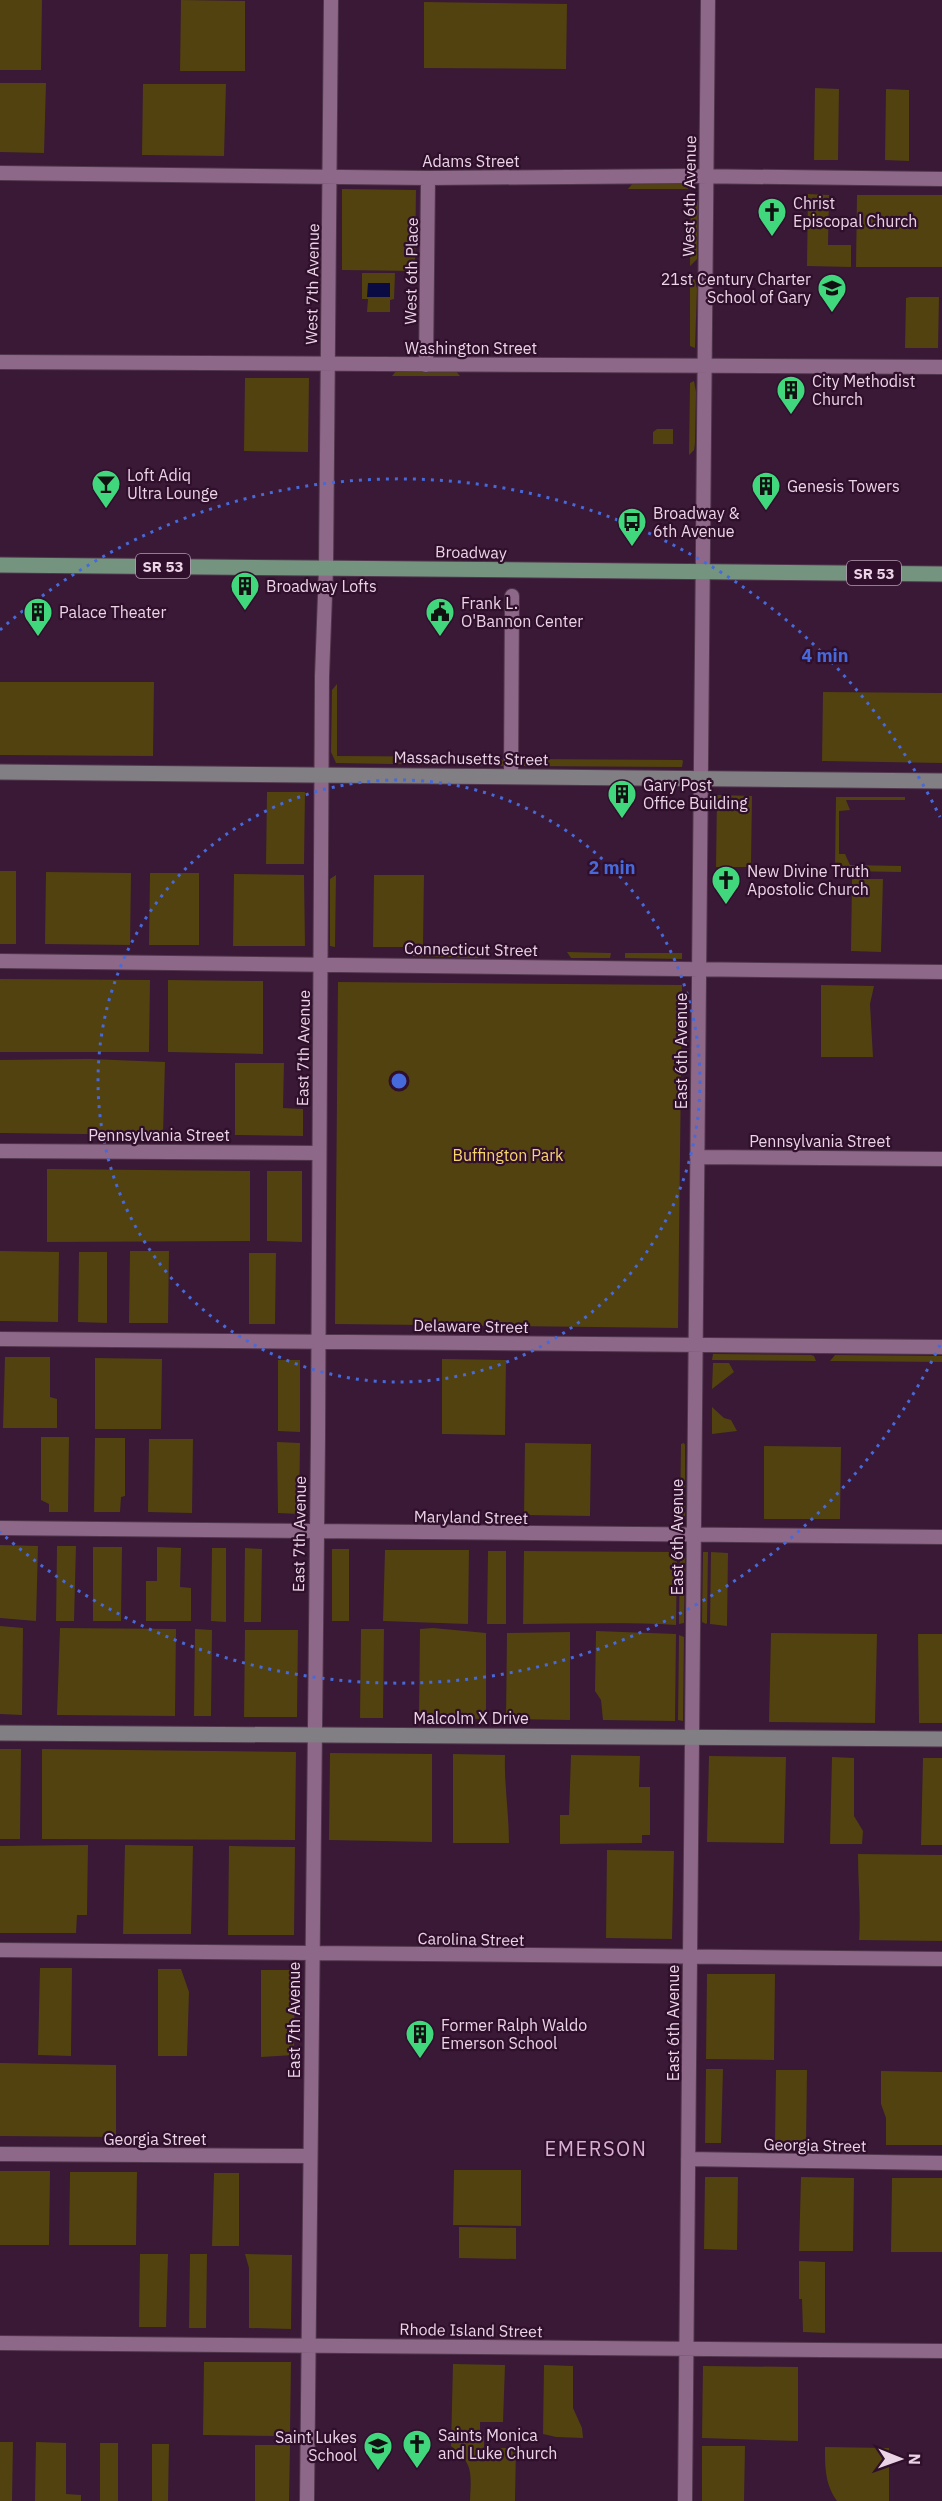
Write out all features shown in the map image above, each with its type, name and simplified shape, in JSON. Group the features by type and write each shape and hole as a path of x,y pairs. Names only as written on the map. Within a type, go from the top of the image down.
{"main road":[{"name":"Broadway","path":"0,565 942,574"}],"street":[{"name":"West 7th Avenue","path":"326,568 331,0"},
{"name":"West 6th Avenue","path":"703,572 708,0"},
{"name":"Adams Street","path":"0,173 428,178 942,179"},
{"name":"West 6th Place","path":"426,365 428,178"},
{"name":"Washington Street","path":"0,362 942,368"},
{"name":"East 7th Avenue","path":"307,2501 318,1153 326,568"},
{"name":"East 6th Avenue","path":"685,2501 703,572"},
{"path":"511,777 512,596"},
{"name":"Massachusetts Street","path":"0,772 942,781"},
{"name":"Connecticut Street","path":"0,961 942,972"},
{"name":"Pennsylvania Street","path":"0,1151 318,1153"},
{"name":"Pennsylvania Street","path":"697,1157 942,1159"},
{"name":"Delaware Street","path":"0,1339 942,1347"},
{"name":"Maryland Street","path":"0,1528 942,1537"},
{"name":"Malcolm X Drive","path":"0,1733 942,1739"},
{"name":"Carolina Street","path":"0,1950 942,1959"},
{"name":"Georgia Street","path":"0,2154 310,2156"},
{"name":"Georgia Street","path":"688,2159 942,2163"},
{"name":"Rhode Island Street","path":"0,2343 942,2351"}],"green space":[{"path":"0,0 42,0 41,70 0,70"},
{"path":"181,0 245,1 245,71 180,71"},
{"path":"424,2 567,4 566,69 424,68"},
{"path":"0,83 46,83 44,153 0,152"},
{"path":"143,84 226,84 224,156 142,155"},
{"path":"815,88 839,89 838,160 814,160"},
{"path":"886,89 909,90 909,161 885,160"},
{"path":"633,183 682,184 688,186 688,189 628,189"},
{"path":"342,189 416,190 415,271 342,270"},
{"path":"691,192 695,192 698,202 697,259 690,266"},
{"path":"808,194 829,195 828,245 851,245 851,267 807,266"},
{"path":"857,195 942,195 942,267 856,267"},
{"path":"362,273 395,273 394,299 390,300 390,312 367,312 368,299 362,299"},
{"path":"690,276 695,280 697,289 695,348 690,346"},
{"path":"939,297 938,348 905,348 906,298"},
{"path":"396,371 456,371 460,376 392,376"},
{"path":"245,378 309,378 308,452 244,451"},
{"path":"694,381 696,392 695,443 694,450 689,455 690,383"},
{"path":"657,429 673,429 673,444 653,444 653,432"},
{"path":"0,682 154,682 153,756 0,755"},
{"path":"337,684 337,756 497,757 504,761 504,766 336,763 331,752 332,690"},
{"path":"823,692 942,693 942,763 822,761"},
{"path":"529,759 683,761 682,767 517,766 518,761"},
{"path":"267,792 305,792 304,864 266,864"},
{"path":"717,795 752,796 751,867 716,867"},
{"path":"836,797 905,797 905,800 846,800 850,810 839,811 839,854 845,854 850,865 901,866 901,872 841,871 835,867"},
{"path":"0,871 16,871 16,944 0,944"},
{"path":"46,872 131,873 130,945 45,944"},
{"path":"150,873 199,873 199,945 149,945"},
{"path":"234,874 304,875 305,946 233,946"},
{"path":"336,875 335,947 330,946 330,879"},
{"path":"374,875 424,875 423,947 373,947"},
{"path":"852,879 883,879 881,952 851,951"},
{"path":"413,951 482,952 482,955 478,958 413,956"},
{"path":"567,952 611,953 610,958 571,958"},
{"path":"625,953 682,953 682,959 625,958"},
{"path":"0,979 150,980 149,1052 0,1052"},
{"path":"168,980 263,981 263,1054 168,1052"},
{"name":"Buffington Park","path":"338,982 682,985 678,1328 335,1324"},
{"path":"821,985 874,986 870,1004 873,1057 821,1057"},
{"path":"90,1059 165,1062 163,1135 0,1133 0,1060"},
{"path":"235,1063 284,1063 283,1108 303,1109 303,1136 235,1135"},
{"path":"47,1169 250,1171 250,1241 47,1242"},
{"path":"267,1171 302,1171 302,1242 267,1241"},
{"path":"0,1251 59,1252 58,1322 0,1321"},
{"path":"130,1251 169,1251 168,1323 129,1323"},
{"path":"79,1252 107,1252 107,1323 78,1322"},
{"path":"249,1253 276,1253 275,1324 249,1324"},
{"path":"713,1354 811,1355 816,1361 712,1360"},
{"path":"835,1355 942,1356 942,1362 830,1361"},
{"path":"5,1357 50,1357 50,1397 57,1399 57,1428 3,1428"},
{"path":"95,1358 162,1359 161,1429 95,1429"},
{"path":"442,1359 506,1360 505,1435 442,1434"},
{"path":"278,1360 300,1360 300,1432 278,1431"},
{"path":"713,1363 729,1363 734,1372 712,1389"},
{"path":"712,1407 724,1418 731,1420 737,1431 712,1434"},
{"path":"41,1437 69,1437 68,1512 49,1512 49,1504 41,1500"},
{"path":"95,1438 125,1438 125,1496 121,1497 120,1512 94,1512"},
{"path":"149,1439 193,1439 192,1513 148,1512"},
{"path":"277,1442 300,1443 299,1514 278,1513"},
{"path":"525,1443 591,1444 590,1516 524,1515"},
{"path":"684,1443 685,1517 680,1517 681,1444"},
{"path":"764,1446 841,1447 840,1519 764,1519"},
{"path":"0,1545 38,1546 36,1621 0,1618"},
{"path":"57,1546 76,1546 74,1621 56,1621"},
{"path":"93,1547 122,1547 121,1621 93,1621"},
{"path":"157,1547 181,1548 180,1587 191,1588 191,1621 146,1621 146,1581 157,1581"},
{"path":"212,1548 226,1548 226,1622 211,1621"},
{"path":"245,1548 262,1549 261,1622 244,1622"},
{"path":"332,1549 349,1549 349,1621 332,1621"},
{"path":"385,1550 469,1550 468,1624 383,1621"},
{"path":"488,1551 506,1551 506,1624 487,1624"},
{"path":"524,1551 677,1552 676,1625 523,1624"},
{"path":"680,1552 685,1553 684,1623 679,1624"},
{"path":"703,1552 708,1552 706,1624 702,1622"},
{"path":"711,1552 728,1553 727,1626 710,1624"},
{"path":"0,1626 23,1628 22,1715 0,1714"},
{"path":"60,1628 176,1629 175,1716 57,1715"},
{"path":"195,1629 212,1630 211,1716 194,1716"},
{"path":"361,1629 384,1629 383,1718 360,1718"},
{"path":"420,1629 486,1633 486,1719 419,1718"},
{"path":"245,1630 298,1630 297,1717 244,1717"},
{"path":"596,1631 676,1634 675,1721 603,1720 601,1700 595,1691"},
{"path":"570,1632 570,1720 506,1719 507,1633"},
{"path":"771,1633 877,1634 875,1723 769,1722"},
{"path":"918,1634 942,1634 942,1723 919,1723"},
{"path":"679,1635 684,1637 683,1721 678,1720"},
{"path":"0,1749 21,1749 20,1839 0,1839"},
{"path":"42,1749 296,1752 295,1840 42,1839"},
{"path":"330,1753 432,1754 432,1842 329,1840"},
{"path":"453,1754 505,1755 509,1843 453,1843"},
{"path":"571,1755 640,1756 639,1787 650,1787 650,1835 642,1835 642,1843 560,1844 560,1815 569,1815"},
{"path":"709,1756 786,1757 784,1843 707,1842"},
{"path":"832,1757 854,1758 854,1816 863,1831 862,1844 830,1844"},
{"path":"923,1758 942,1758 942,1845 921,1845"},
{"path":"88,1845 87,1915 77,1915 76,1933 0,1933 0,1846"},
{"path":"125,1845 193,1846 191,1934 123,1934"},
{"path":"229,1846 295,1847 294,1935 228,1935"},
{"path":"607,1850 674,1851 672,1939 606,1938"},
{"path":"858,1854 942,1855 942,1941 859,1940"},
{"path":"40,1968 72,1968 71,2056 38,2055"},
{"path":"158,1969 181,1969 189,1992 187,2056 158,2056"},
{"path":"261,1970 295,1970 294,2055 261,2057"},
{"path":"707,1974 775,1974 774,2060 706,2059"},
{"path":"0,2063 116,2065 116,2137 0,2136"},
{"path":"706,2069 723,2069 721,2143 705,2143"},
{"path":"776,2070 807,2070 806,2144 775,2144"},
{"path":"881,2071 942,2072 942,2145 886,2145 886,2118 881,2104"},
{"path":"454,2170 521,2170 521,2226 453,2225"},
{"path":"0,2171 50,2171 49,2245 0,2245"},
{"path":"70,2172 137,2172 136,2245 69,2245"},
{"path":"214,2173 239,2173 239,2246 212,2246"},
{"path":"705,2177 738,2177 737,2250 704,2249"},
{"path":"801,2177 854,2178 853,2251 799,2251"},
{"path":"892,2178 942,2178 942,2252 891,2252"},
{"path":"459,2227 516,2228 516,2259 459,2258"},
{"path":"140,2254 168,2254 166,2327 139,2327"},
{"path":"190,2254 207,2254 206,2328 189,2328"},
{"path":"245,2254 292,2255 291,2329 249,2328 249,2268"},
{"path":"799,2261 825,2262 825,2333 803,2332 802,2299 799,2299"},
{"path":"204,2362 291,2362 290,2434 279,2436 203,2435"},
{"path":"453,2364 505,2365 503,2422 480,2422 480,2436 484,2436 484,2460 496,2460 496,2448 516,2448 515,2501 470,2501 471,2483 467,2464 451,2446"},
{"path":"544,2365 573,2366 573,2408 582,2428 583,2438 543,2434"},
{"path":"703,2366 798,2367 798,2441 702,2438"},
{"path":"0,2442 13,2442 12,2501 0,2501"},
{"path":"36,2442 66,2443 66,2494 81,2495 81,2501 35,2501"},
{"path":"100,2443 118,2443 118,2501 100,2501"},
{"path":"152,2444 169,2444 168,2501 152,2501"},
{"path":"255,2445 290,2445 289,2501 255,2501"},
{"path":"702,2446 745,2446 744,2501 702,2501"},
{"path":"825,2447 889,2448 889,2501 837,2501 828,2482"}],"shaded area":[{"path":"368,283 390,283 390,297 367,297"}],"place":[{"name":"Christ Episcopal Church","path":"772,238"},
{"name":"21st Century Charter School of Gary","path":"832,314"},
{"name":"City Methodist Church","path":"791,416"},
{"name":"Loft Adiq Ultra Lounge","path":"106,510"},
{"name":"Genesis Towers","path":"766,512"},
{"name":"Broadway & 6th Avenue","path":"632,548"},
{"name":"Broadway Lofts","path":"245,612"},
{"name":"Palace Theater","path":"38,638"},
{"name":"Frank L. O'Bannon Center","path":"440,638"},
{"name":"Gary Post Office Building","path":"622,820"},
{"name":"New Divine Truth Apostolic Church","path":"726,906"},
{"name":"Former Ralph Waldo Emerson School","path":"420,2060"},
{"name":"Saints Monica and Luke Church","path":"417,2470"},
{"name":"Saint Lukes School","path":"378,2472"}],"district":[{"name":"EMERSON","path":"596,2148"}]}
